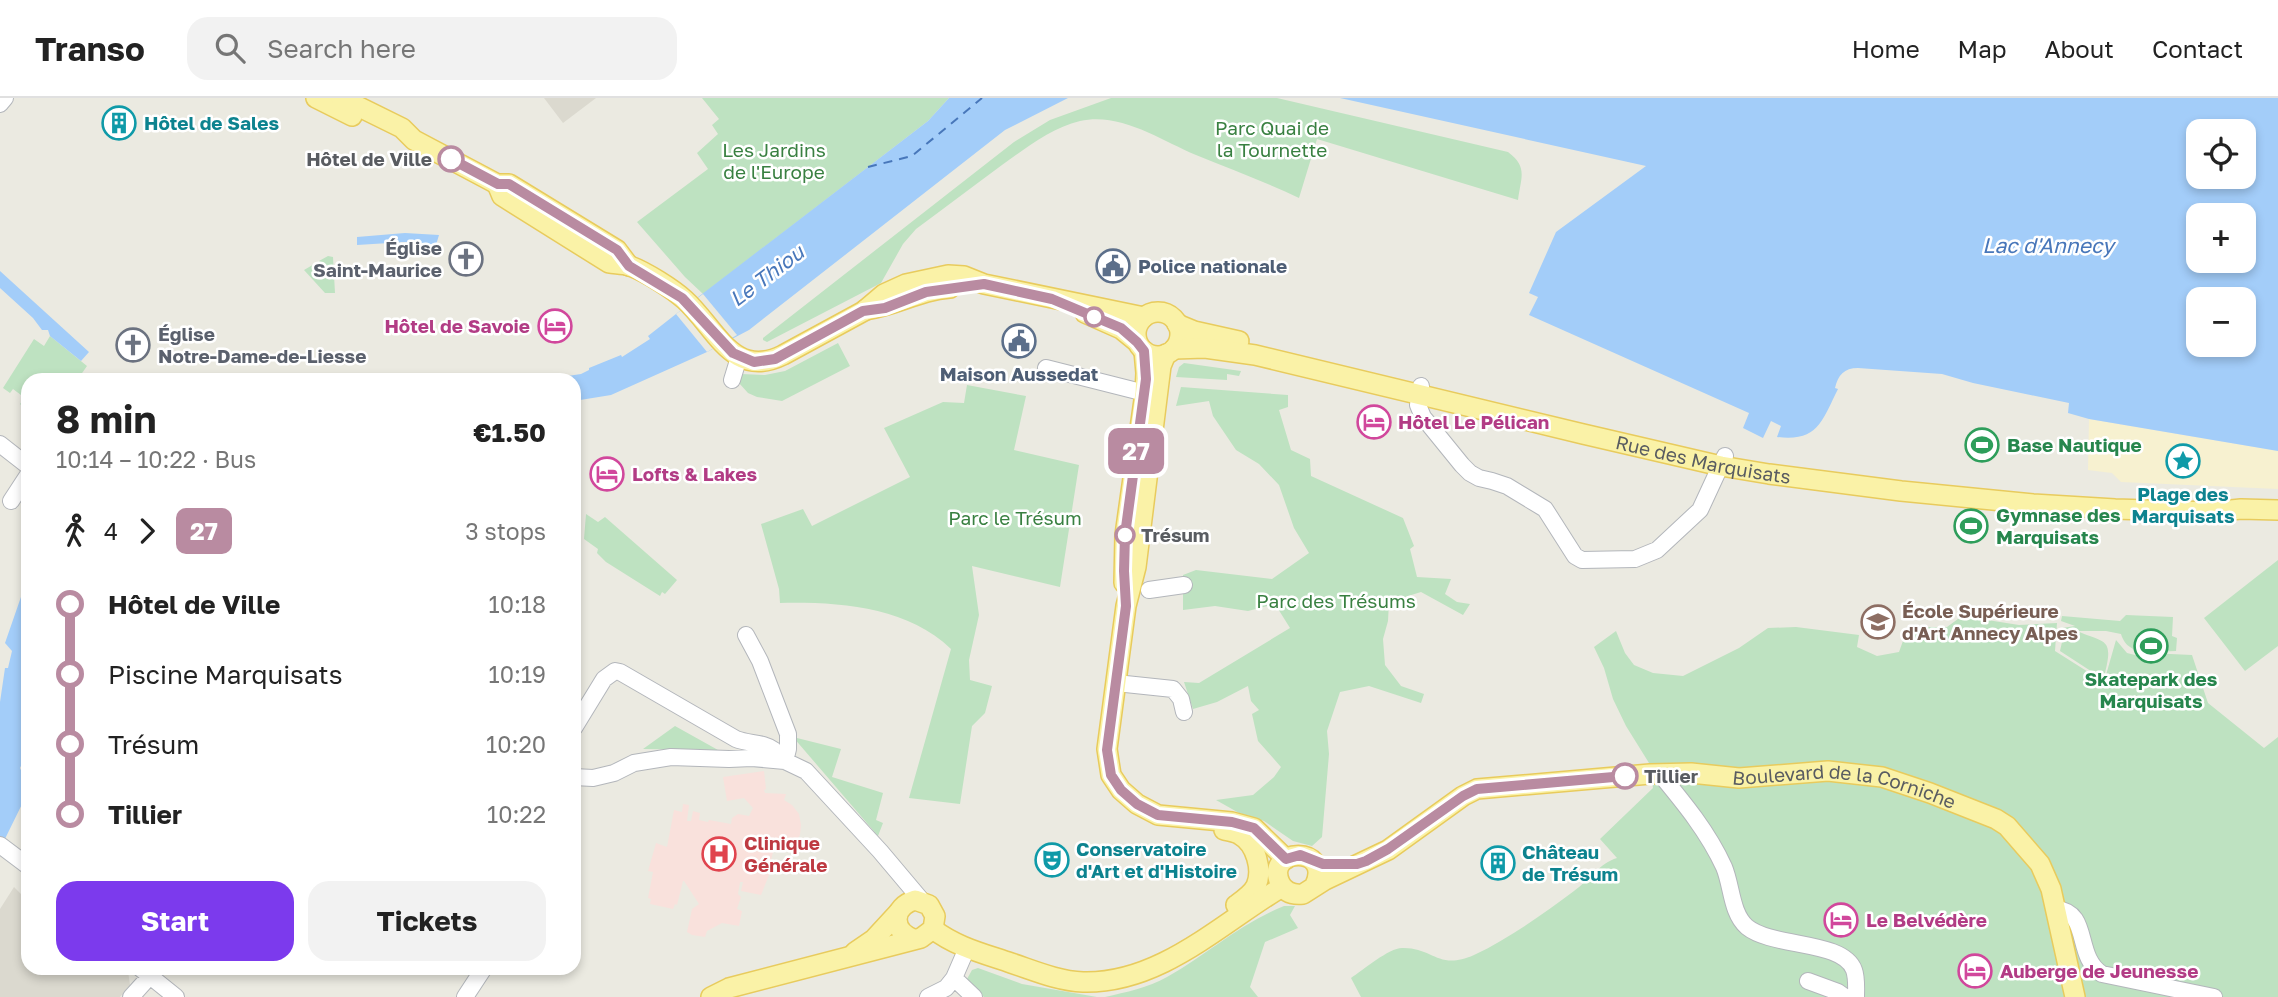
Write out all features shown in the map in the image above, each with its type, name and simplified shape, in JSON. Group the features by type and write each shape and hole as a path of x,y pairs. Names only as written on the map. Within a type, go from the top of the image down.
{"main road":[{"path":"316,98 396,139 414,140"},
{"path":"341,98 402,128 414,140 498,184 502,196 609,263 629,266 682,298 722,344 739,357 754,362 775,359 863,311 885,308 926,292 984,284 1144,317"},
{"path":"1052,299 1121,328 1155,356 1170,351"},
{"path":"1126,606 1125,535 1146,373 1137,328 1144,317 1152,313 1162,313 1177,324 1179,337 1161,366 1136,567 1126,606 1107,750 1111,775 1121,790 1137,804 1158,815 1232,822 1254,828 1286,859"},
{"name":"Rue des Marquisats","path":"1177,324 1194,331 1420,390"},
{"name":"Rue des Marquisats","path":"1170,351 1205,348 1255,355 1420,390 1723,461 1870,488 1984,500 2115,509 2212,512 2241,509 2278,510"},
{"name":"Boulevard de la Corniche","path":"1315,885 1388,849 1477,789 1691,773 1739,778 1828,771 1881,777 1996,819 2007,827 2040,864 2051,888 2075,997"},
{"path":"1213,821 1219,828 1240,834 1248,841 1257,859 1258,871 1257,884 1250,894 1231,908 1213,933"},
{"path":"1300,855 1314,861 1318,873 1315,885 1303,894 1288,892 1282,887 1278,872 1286,859 1300,855"},
{"name":"Boulevard de la Corniche","path":"1314,861 1323,864 1357,864"},
{"path":"933,929 967,948 1051,977 1082,982 1119,980 1156,967 1282,887"},
{"path":"711,997 729,988 840,961 928,935 933,929 935,916 929,905 910,902 868,943 840,961"},
{"path":"899,912 900,929 903,934 913,939"}],"street":[{"path":"0,104 5,98"},
{"path":"732,380 739,357"},
{"path":"1046,368 1144,393 1154,422"},
{"path":"1420,390 1418,405 1423,417 1461,465 1479,478 1507,486 1545,509 1575,556 1582,560 1635,559 1657,550 1700,510 1723,461"},
{"path":"0,444 21,460"},
{"path":"10,501 21,485"},
{"path":"1149,590 1184,585"},
{"path":"747,635 788,734 788,749 779,760"},
{"path":"581,717 604,679 615,671 620,672 736,739 748,744 771,746 779,760"},
{"path":"1116,683 1173,689 1181,699 1184,712"},
{"path":"581,777 593,778 614,773 634,763 671,757 779,760 806,771 923,902"},
{"path":"1660,774 1696,817 1724,869 1743,923 1763,935 1828,950 1845,957 1854,970 1856,997"},
{"path":"4,854 21,862"},
{"path":"4,854 21,871"},
{"path":"896,871 899,912"},
{"path":"2056,909 2070,912 2074,917 2089,962 2102,974 2214,997"},
{"path":"928,997 946,988 954,978 967,948"},
{"path":"131,997 144,975"},
{"path":"150,975 176,997"},
{"path":"465,997 479,975"},
{"path":"954,978 974,997"},
{"path":"1808,981 1845,997"}],"shaded area":[{"path":"544,98 596,98 563,123"},
{"name":"Clinique Générale","path":"764,771 765,793 786,794 784,800 799,814 800,835 788,849 773,852 770,864 773,865 761,895 741,891 743,882 740,882 738,894 741,897 737,909 742,911 739,926 722,923 707,931 705,937 692,935 687,932 692,909 699,904 684,881 677,905 675,904 673,909 650,904 651,899 648,898 653,872 648,871 656,843 667,847 674,810 682,812 683,804 689,805 687,821 691,821 693,811 700,813 699,820 708,822 731,824 732,818 738,814 749,816 753,808 744,798 727,801 723,777"},
{"path":"14,887 21,894 21,975 129,975 130,985 120,997 0,997 0,909"}],"green space":[{"name":"Les Jardins de l'Europe","path":"702,98 949,98 928,121 703,294 637,222 708,169 697,153 718,134 712,125 719,119"},
{"name":"Parc Quai de la Tournette","path":"1111,98 1277,98 1508,152 1521,168 1518,200 1317,139 1299,198 1140,129 1110,120 1080,121 1059,128 1030,145 916,229 903,244 881,283 767,342 763,340 1014,142 1050,120"},
{"path":"328,256 333,257 335,293 325,293 304,270 316,263 320,264 319,261"},
{"path":"50,336 87,366 82,373 21,373 21,395 13,389 10,393 3,388 34,339 44,346"},
{"path":"838,343 850,366 782,401 757,397 748,393 739,383 741,374 765,375 785,371"},
{"path":"1184,363 1241,371 1239,376 1227,374 1227,380 1176,377 1179,367"},
{"name":"Parc le Trésum","path":"967,385 1026,396 1014,450 1079,465 1060,587 972,566 979,615 969,660 970,680 992,686 985,713 972,726 960,804 909,798 951,649 933,635 893,615 848,606 780,603 779,589 761,524 803,509 812,526 910,477 884,428 943,402 964,403"},
{"name":"Parc des Trésums","path":"1181,387 1288,395 1288,407 1279,410 1291,450 1310,459 1311,476 1403,518 1414,546 1410,549 1417,577 1451,579 1445,594 1457,602 1470,604 1463,615 1421,592 1389,602 1383,639 1385,665 1401,686 1424,694 1421,703 1369,686 1340,692 1327,731 1329,754 1322,837 1312,846 1293,841 1264,821 1239,813 1216,800 1253,795 1274,777 1281,767 1258,741 1252,714 1259,710 1251,701 1248,686 1217,702 1193,709 1184,682 1199,683 1290,628 1275,604 1248,611 1215,606 1183,610 1183,575 1196,570 1272,579 1309,553 1294,528 1279,485 1259,464 1236,450 1213,416 1209,401 1176,406"},
{"path":"586,514 598,522 605,517 677,580 665,594 662,592 660,596 606,562 597,553 598,549 584,539"},
{"path":"2278,560 2278,646 2245,671 2204,618"},
{"name":"Skatepark des Marquisats","path":"2126,615 2173,617 2172,636 2177,638 2176,651 2143,652 2130,647 2121,634 2077,631 2100,640 2107,647 2105,673 2100,677 2060,651 2062,642 2075,640 2060,632 2062,628 2075,626 2061,621 2062,616 2120,621"},
{"path":"1962,616 2019,625 2057,623 2055,651 2104,682 2116,640 2127,653 2143,657 2149,653 2192,655 2208,703 2264,748 2278,737 2278,997 1361,997 1351,978 1390,952 1402,948 1413,949 1452,961 1474,955 1538,917 1605,864 1617,858 1600,839 1653,788 1649,763 1613,699 1604,668 1594,647 1616,631 1625,653 1634,665 1653,673 1683,676 1739,648 1768,628 1796,627 1859,635 1857,647 1877,656 1899,652 1908,627 1947,627"},
{"path":"675,726 718,750 643,749"},
{"path":"793,737 841,749 832,777 883,793 876,820 883,823 878,836"},
{"path":"1284,906 1295,906 1290,915 1298,928 1265,942 1250,987 1258,997 1105,997 1160,981 1252,921"},
{"path":"978,968 1022,984 1097,997 984,997 967,979 972,970"}],"sand":[{"name":"Plage des Marquisats","path":"2089,419 2278,451 2278,489 2121,482 2112,473 2088,470"}],"water":[{"name":"Le Thiou","path":"949,98 1068,98 1005,130 749,330 611,395 581,400 581,374 589,368 621,355 622,357 650,339 648,336 676,314 928,121"},
{"name":"Lac d'Annecy","path":"1340,98 2278,98 2278,451 2089,419 2068,413 2069,403 1942,374 1858,368 1849,369 1840,376 1835,388 1838,389 1817,427 1802,436 1777,437 1781,426 1771,421 1763,438 1743,428 1749,413 1529,315 1538,297 1529,293 1556,232 1646,166"},
{"path":"405,233 439,235 436,245 405,242 357,245 357,237"},
{"path":"0,271 89,352 81,361 50,336 48,330 42,330 33,318 0,288"},
{"path":"21,597 21,806 0,849 0,702 5,668 8,668 12,651 5,643"}],"pier":[{"path":"703,294 737,335 707,352 676,314"}],"ferry route":[{"path":"868,167 912,156 982,98"}],"bus line":[{"name":"27","path":"451,159 498,184 509,184 617,250 629,266 648,275 689,304 722,344 733,353 754,362 775,359 863,311 885,308 926,292 984,284 1052,299 1121,328 1137,342 1144,351 1146,379 1125,535 1126,606 1107,750 1111,775 1121,790 1137,804 1158,815 1232,822 1254,828 1286,859 1300,855 1323,864 1357,864 1388,849 1477,789 1625,776"}],"place":[{"name":"Hôtel de Sales","path":"119,123"},
{"name":"Hôtel de Ville","path":"451,159"},
{"name":"Église Saint-Maurice","path":"466,259"},
{"name":"Police nationale","path":"1113,266"},
{"name":"Hôtel de Savoie","path":"555,326"},
{"name":"Maison Aussedat","path":"1019,341"},
{"name":"Église Notre-Dame-de-Liesse","path":"133,345"},
{"name":"Hôtel Le Pélican","path":"1374,422"},
{"name":"Base Nautique","path":"1982,445"},
{"name":"Plage des Marquisats","path":"2183,461"},
{"name":"Lofts & Lakes","path":"607,474"},
{"name":"Gymnase des Marquisats","path":"1971,526"},
{"name":"Trésum","path":"1125,535"},
{"name":"École Supérieure d'Art Annecy Alpes","path":"1878,622"},
{"name":"Skatepark des Marquisats","path":"2151,646"},
{"name":"Tillier","path":"1625,776"},
{"name":"Clinique Générale","path":"719,854"},
{"name":"Conservatoire d'Art et d'Histoire","path":"1052,860"},
{"name":"Château de Trésum","path":"1498,863"},
{"name":"Le Belvédère","path":"1841,920"},
{"name":"Auberge de Jeunesse","path":"1975,971"}]}
